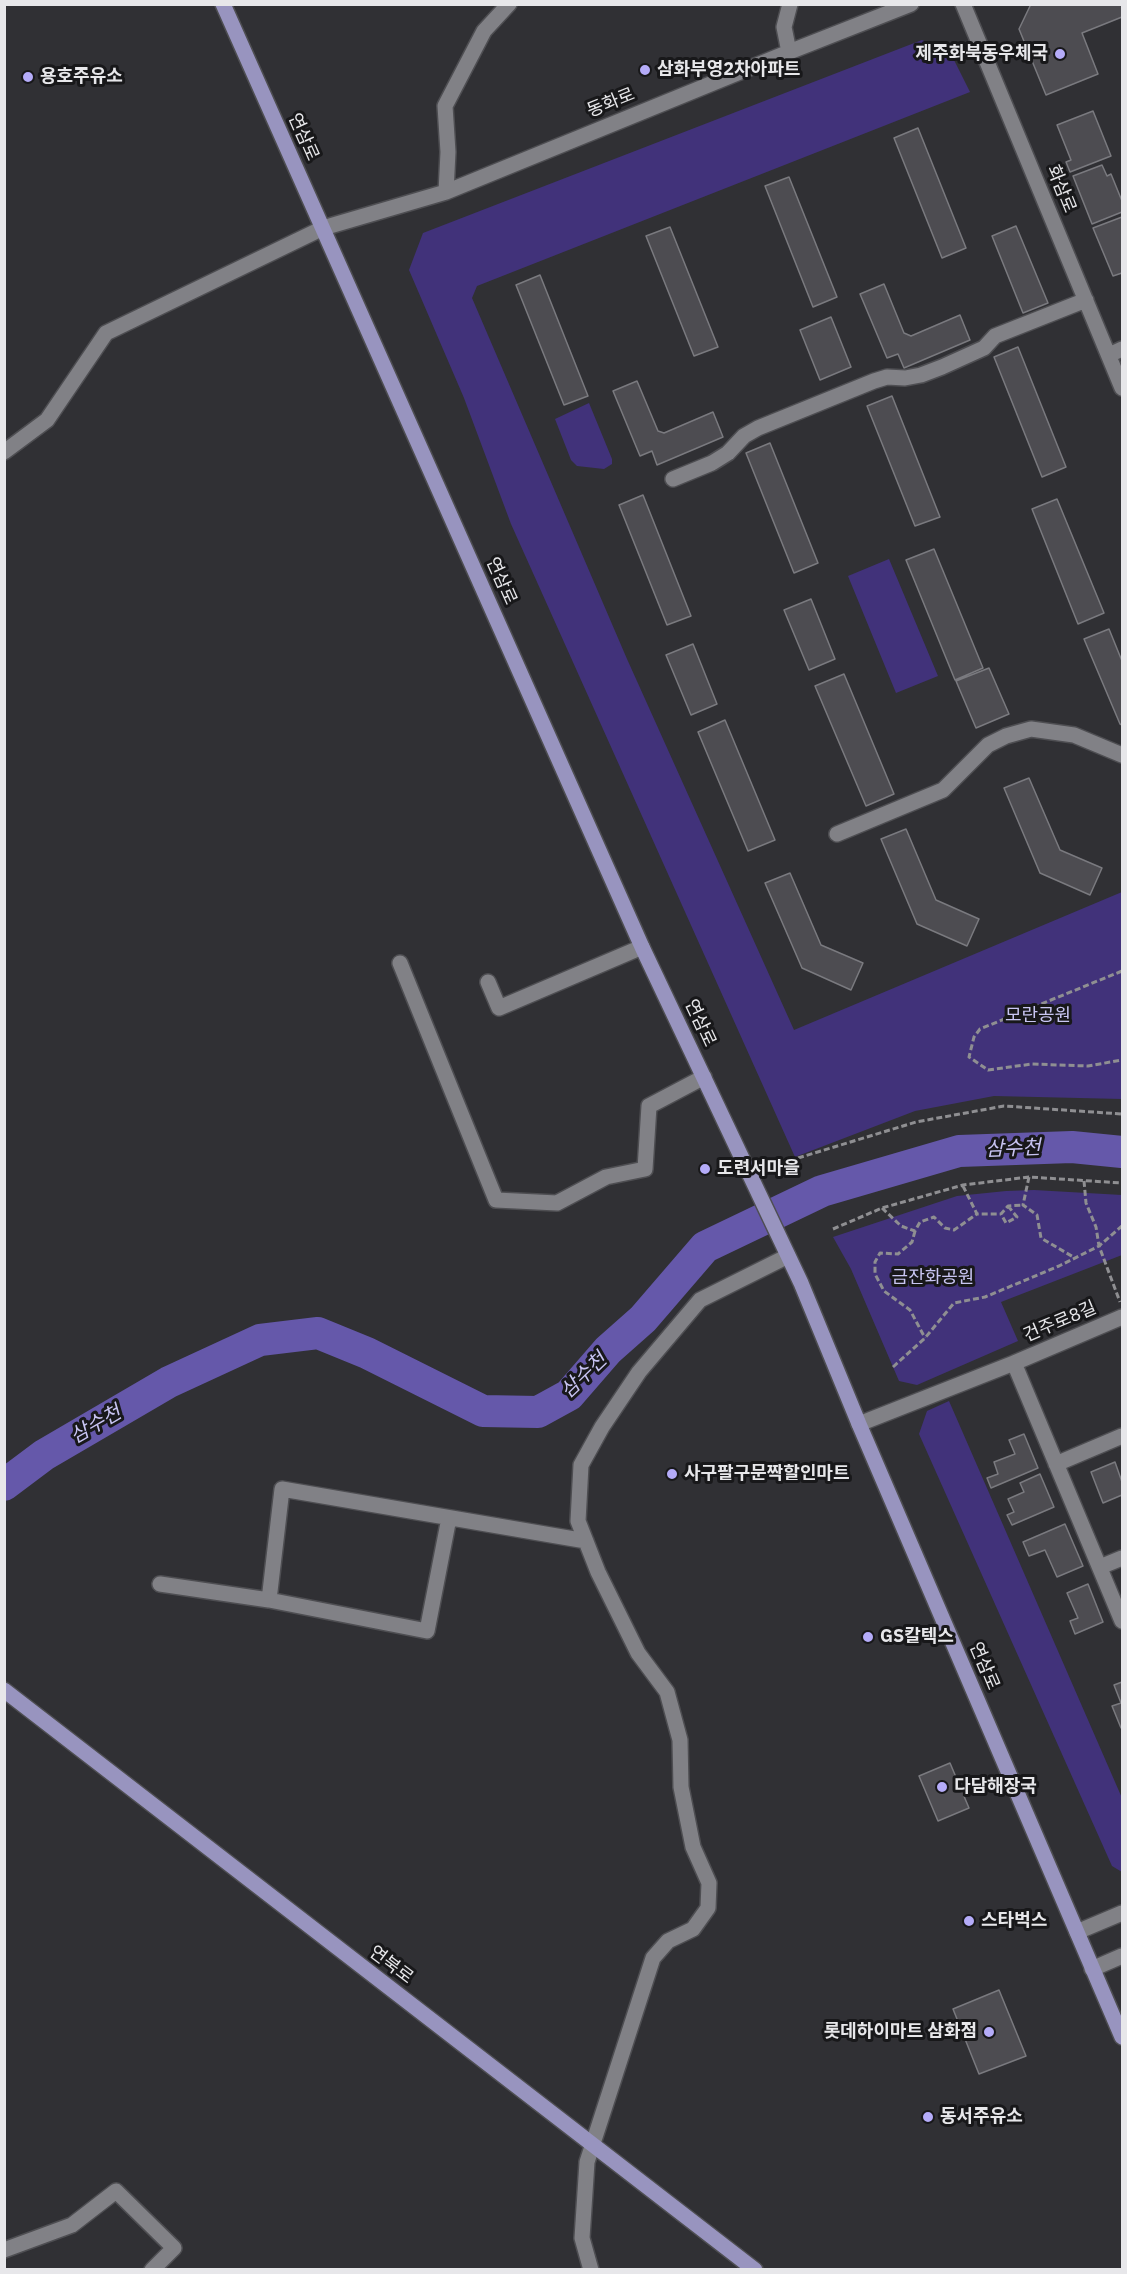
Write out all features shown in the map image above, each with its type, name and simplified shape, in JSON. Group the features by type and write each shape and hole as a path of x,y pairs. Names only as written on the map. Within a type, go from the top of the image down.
{"main road":[{"name":"연삼로","path":"223,4 642,947 785,1250 1122,2037"},
{"name":"연북로","path":"4,1690 755,2270"}],"street":[{"path":"446,192 448,152 445,106 483,31 509,4"},
{"path":"789,4 784,27 789,52"},
{"name":"동화로","path":"4,452 47,420 106,333 323,228 446,192 911,4"},
{"name":"화삼로","path":"963,4 1086,300 1115,352 1122,388"},
{"path":"673,479 712,463 728,453 744,436 758,428 874,381 887,377 913,377 935,370 984,348 995,336 1086,300"},
{"path":"837,834 943,790 988,745 1006,736 1031,729 1074,735 1122,755"},
{"path":"488,982 499,1008 642,947"},
{"path":"400,963 496,1200 557,1203 606,1177 645,1169 649,1106 704,1077"},
{"path":"591,2270 582,2238 587,2162 653,1958 669,1941 693,1929 708,1908 709,1883 693,1847 681,1787 680,1740 667,1692 638,1653 598,1572 578,1521 581,1465 602,1427 639,1372 700,1300 785,1250"},
{"name":"건주로8길","path":"1122,1317 1014,1363 1122,1621"},
{"path":"859,1424 1014,1363"},
{"path":"1056,1464 1122,1436"},
{"path":"269,1600 282,1489 586,1541"},
{"path":"160,1584 269,1600 427,1632 449,1518"},
{"path":"1100,1567 1122,1558"},
{"path":"1077,1932 1122,1913"},
{"path":"1092,1969 1122,1956"},
{"path":"4,2250 72,2224 116,2191 174,2248 152,2270"}],"path":[{"path":"1122,971 980,1029 974,1037 969,1057 988,1070 1032,1065 1088,1066 1122,1060"},
{"path":"798,1158 916,1122 1004,1106 1122,1114"},
{"path":"1023,1205 1029,1177"},
{"path":"833,1229 882,1208 963,1185 1029,1177 1122,1183"},
{"path":"1084,1181 1086,1203 1096,1227 1099,1246 1122,1310"},
{"path":"963,1185 977,1214"},
{"path":"925,1338 910,1310 884,1291 875,1274 874,1262 880,1253 898,1254 912,1242 920,1222 934,1217 945,1228 954,1230 977,1214 1001,1214 1008,1206 1023,1205 1037,1215 1041,1238 1075,1258"},
{"path":"1001,1214 1006,1223 1017,1217 1008,1206"},
{"path":"882,1208 901,1226 915,1231"},
{"path":"893,1367 925,1338 954,1303 985,1297 1075,1258 1099,1246 1122,1226"}],"green space":[{"name":"모란공원","path":"922,40 950,52 970,92 477,286 472,298 627,659 794,1030 1122,892 1122,1099 994,1096 915,1111 795,1157 511,524 464,398 409,270 423,233"},
{"path":"589,403 612,459 612,464 604,469 577,466 571,460 555,419"},
{"path":"889,559 938,676 896,693 848,576"},
{"name":"금잔화공원","path":"1034,1190 1122,1195 1122,1255 1001,1302 1018,1341 917,1385 899,1381 851,1269 833,1237 957,1196"},
{"path":"949,1401 1122,1798 1122,1872 1112,1866 919,1434 927,1411"}],"building":[{"name":"제주화북동우체국","path":"1031,4 1122,4 1122,17 1082,33 1098,74 1046,95 1019,29"},
{"path":"1093,111 1111,156 1070,172 1066,162 1071,160 1057,125"},
{"path":"918,128 966,248 942,258 894,138"},
{"path":"1102,165 1107,176 1111,174 1122,201 1122,212 1092,224 1073,176"},
{"path":"789,177 837,297 813,307 765,186"},
{"path":"1122,217 1122,273 1113,276 1093,228"},
{"path":"1016,226 1048,303 1023,313 992,236"},
{"path":"670,227 718,347 694,356 646,236"},
{"path":"540,275 588,396 564,405 516,285"},
{"path":"884,284 904,333 911,336 960,315 970,340 904,368 898,354 887,358 860,294"},
{"path":"831,317 851,367 820,380 800,330"},
{"path":"1018,347 1066,467 1042,477 994,357"},
{"path":"637,381 658,431 664,433 713,412 723,437 657,465 652,451 640,456 613,391"},
{"path":"892,396 940,517 915,526 867,406"},
{"path":"770,443 818,563 794,573 746,453"},
{"path":"643,495 691,616 667,625 619,505"},
{"path":"1057,499 1104,613 1078,624 1032,509"},
{"path":"934,549 983,668 955,680 906,560"},
{"path":"811,599 835,659 809,670 784,610"},
{"path":"1109,629 1122,661 1122,725 1084,639"},
{"path":"693,644 717,704 691,715 666,655"},
{"path":"989,668 1009,714 976,728 956,681"},
{"path":"844,674 894,794 866,806 815,686"},
{"path":"725,720 775,840 748,851 698,732"},
{"path":"1029,778 1060,850 1102,868 1090,895 1040,873 1004,788"},
{"path":"906,829 936,900 979,919 967,946 917,924 881,839"},
{"path":"790,873 821,945 863,963 851,990 802,968 765,883"},
{"path":"1024,1434 1038,1468 991,1488 987,1478 998,1474 994,1462 1015,1454 1009,1440"},
{"path":"1115,1462 1122,1482 1122,1495 1103,1503 1091,1472"},
{"path":"1040,1474 1054,1507 1012,1525 1007,1515 1014,1512 1008,1499 1024,1492 1020,1483"},
{"path":"1065,1524 1083,1566 1057,1577 1045,1550 1029,1556 1023,1542"},
{"path":"1088,1584 1103,1622 1075,1634 1070,1621 1078,1618 1067,1593"},
{"path":"1122,1682 1121,1728 1112,1706 1121,1703 1114,1685"},
{"path":"950,1763 969,1808 938,1821 919,1776"},
{"name":"롯데하이마트 삼화점","path":"999,1990 1026,2056 979,2074 953,2009"}],"waterway":[{"name":"삼수천","path":"4,1485 44,1455 169,1382 260,1340 318,1333 367,1353 483,1411 538,1412 569,1395 608,1350 643,1319 705,1247 822,1191 959,1151 1072,1147 1122,1152"}],"place":[{"name":"제주화북동우체국","path":"1060,54"},
{"name":"삼화부영2차아파트","path":"645,70"},
{"name":"용호주유소","path":"28,77"},
{"name":"도련서마을","path":"705,1169"},
{"name":"사구팔구문짝할인마트","path":"672,1474"},
{"name":"GS칼텍스","path":"868,1637"},
{"name":"다담해장국","path":"942,1787"},
{"name":"스타벅스","path":"969,1921"},
{"name":"롯데하이마트 삼화점","path":"989,2032"},
{"name":"동서주유소","path":"928,2117"}]}
